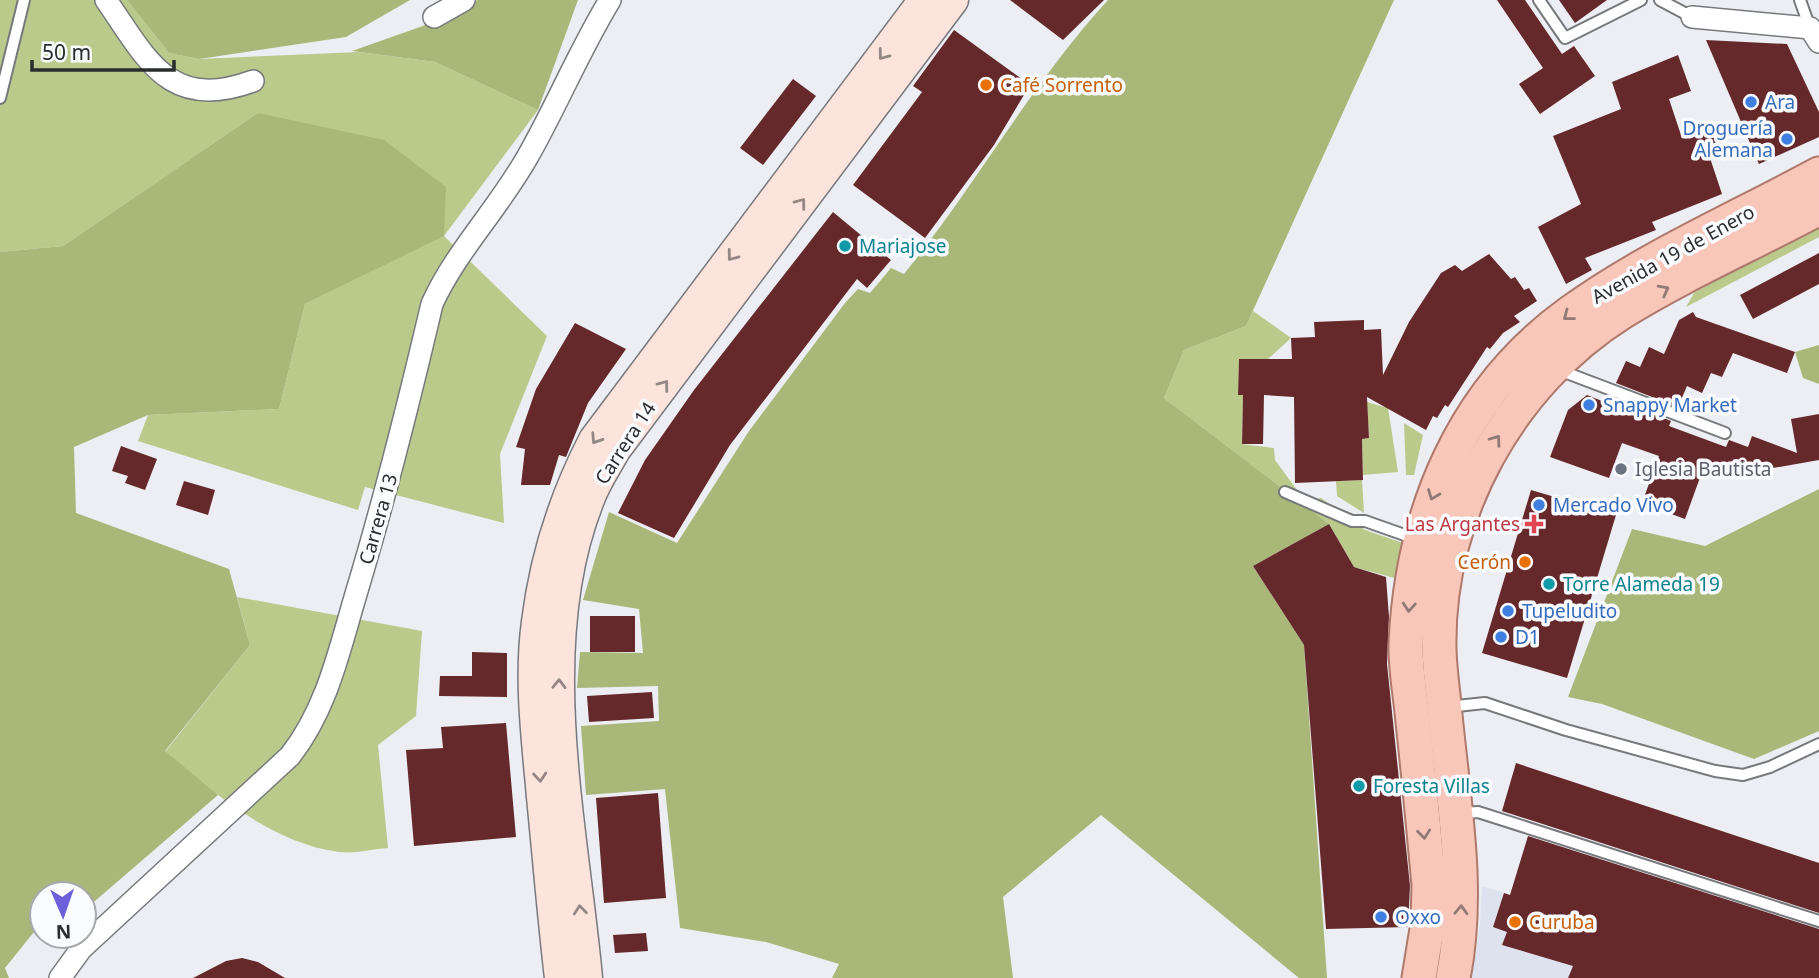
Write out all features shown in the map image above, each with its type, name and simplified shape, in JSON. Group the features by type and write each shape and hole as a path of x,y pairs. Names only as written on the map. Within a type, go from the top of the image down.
{"main road":[{"name":"Carrera 14","path":"560,978 533,693 542,587 570,487 594,440 924,0"},
{"name":"Carrera 14","path":"587,978 558,691 565,587 590,496 615,450 953,0"},
{"name":"Avenida 19 de Enero","path":"1452,978 1461,925 1462,884 1439,646 1442,598 1432,497 1459,436 1532,345 1567,315 1607,288 1819,174"},
{"name":"Avenida 19 de Enero","path":"1419,978 1428,923 1429,885 1406,646 1435,543 1462,508 1488,452 1553,368 1585,339 1622,312 1819,208"}],"street":[{"path":"106,0 154,69 181,86 205,91 245,84"},
{"path":"434,18 464,0"},
{"name":"Carrera 13","path":"60,978 81,949 290,756 310,731 330,682 390,484 432,304 443,280 527,157 584,43 610,0"},
{"path":"1692,17 1815,35"}],"lane":[{"path":"0,98 24,0"},
{"path":"1539,0 1565,38 1641,0"},
{"path":"1660,0 1692,17"},
{"path":"1800,0 1815,35"},
{"path":"1553,368 1725,433"},
{"path":"1285,492 1352,521 1365,521 1435,543"},
{"path":"1444,707 1485,703 1566,730 1715,771 1743,775 1770,768 1819,744"},
{"path":"1455,813 1478,812 1819,921"}],"shaded area":[{"path":"1482,886 1768,978 1472,978"}],"green space":[{"path":"0,0 127,0 169,53 199,59 359,52 435,62 538,110 444,236 547,336 500,454 504,523 365,487 358,510 138,441 148,415 279,409 305,304 443,236 258,113 63,246 0,252"},
{"path":"127,0 410,0 346,37 199,59 169,53"},
{"path":"477,0 578,0 538,110 435,62 352,51 468,10"},
{"path":"1108,0 1394,0 1246,326 1184,350 1164,398 1329,524 1253,566 1304,645 1327,978 1299,978 1101,815 1003,897 1013,978 832,978 839,964 766,942 680,928 665,789 586,795 581,726 659,721 658,686 577,688 580,652 643,653 639,609 583,600 609,512 677,543 749,431 845,303 858,289 870,293 891,268 904,274 1054,66"},
{"path":"258,113 384,140 446,187 444,236 305,304 279,409 148,415 74,447 76,513 229,569 250,645 165,751 218,795 98,898 98,880 28,880 28,939 5,968 9,978 0,978 0,252 63,246"},
{"path":"1819,224 1819,237 1686,307 1694,293"},
{"path":"1253,311 1291,338 1268,359 1239,359 1238,394 1243,395 1242,444 1274,448 1275,460 1305,501 1321,498 1365,530 1403,543 1398,579 1354,567 1329,524 1164,398 1184,350 1246,326"},
{"path":"1819,345 1819,384 1803,378 1795,352"},
{"path":"1367,402 1388,408 1398,472 1363,475 1362,439 1369,438"},
{"path":"1404,423 1423,435 1414,475 1406,475"},
{"path":"1362,480 1364,513 1337,496 1336,481"},
{"path":"1819,489 1819,731 1754,759 1602,704 1568,697 1632,529 1705,546"},
{"path":"237,597 422,631 416,716 378,745 388,848 339,852 290,838 267,827 225,800 165,752 250,645"}],"building":[{"path":"1010,0 1104,0 1063,40"},
{"path":"1497,0 1525,0 1562,54 1574,46 1595,76 1540,114 1519,84 1543,68"},
{"path":"1559,0 1607,0 1575,23"},
{"path":"954,30 1030,85 994,145 925,238 853,185 922,92 913,86"},
{"path":"1706,40 1787,44 1819,112 1819,137 1759,164"},
{"path":"1678,55 1691,91 1669,99 1682,138 1714,126 1724,152 1710,158 1722,194 1652,222 1656,230 1585,258 1592,270 1566,284 1538,227 1581,204 1553,136 1621,109 1612,82"},
{"path":"793,79 816,96 763,165 740,148"},
{"path":"833,212 891,260 867,288 857,279 730,445 674,538 618,513 645,460 694,390"},
{"path":"1819,253 1819,284 1753,319 1740,295"},
{"path":"1489,254 1511,279 1515,277 1524,290 1529,288 1537,301 1514,316 1520,322 1503,333 1490,349 1487,347 1448,407 1445,405 1437,418 1433,416 1426,430 1367,397 1369,438 1362,439 1363,480 1295,483 1294,397 1264,395 1263,444 1242,444 1243,395 1238,395 1239,359 1292,359 1291,338 1315,337 1314,322 1364,320 1364,330 1381,329 1383,375 1409,322 1441,273 1455,265 1462,271"},
{"path":"1693,312 1696,317 1795,352 1787,373 1733,353 1722,377 1711,373 1702,393 1687,386 1678,407 1616,383 1626,361 1640,367 1649,347 1664,354 1679,320"},
{"path":"575,323 626,349 588,403 566,457 559,455 550,485 521,485 525,449 516,447 536,389"},
{"path":"1587,395 1607,403 1609,397 1671,421 1669,426 1726,447 1729,440 1748,447 1752,436 1797,453 1791,419 1819,414 1819,460 1716,478 1702,472 1685,519 1642,503 1659,456 1622,443 1609,478 1550,457 1568,410"},
{"path":"121,446 157,459 145,490 125,483 128,476 112,471"},
{"path":"184,481 215,490 208,515 176,505"},
{"name":"Torre Alameda 19","path":"1531,490 1616,515 1567,678 1482,653"},
{"name":"Foresta Villas","path":"1329,524 1354,567 1386,577 1389,617 1387,664 1410,886 1408,927 1326,929 1304,645 1253,566"},
{"path":"590,616 635,616 635,652 590,652"},
{"path":"472,652 507,653 507,697 439,696 440,676 472,676"},
{"path":"652,692 654,718 589,722 587,696"},
{"path":"506,723 516,837 414,846 406,750 443,748 441,727"},
{"path":"1516,763 1819,863 1819,913 1502,811"},
{"path":"658,793 666,898 604,903 596,798"},
{"path":"1528,836 1819,929 1819,978 1568,978 1573,966 1502,945 1507,932 1493,927 1504,893 1510,895"},
{"path":"646,933 648,951 615,953 613,935"},
{"path":"242,958 258,962 285,978 193,978 226,961"}],"place":[{"name":"Café Sorrento","path":"986,85"},
{"name":"Ara","path":"1751,102"},
{"name":"Droguería Alemana","path":"1787,139"},
{"name":"Mariajose","path":"845,246"},
{"name":"Snappy Market","path":"1589,405"},
{"name":"Iglesia Bautista","path":"1621,469"},
{"name":"Mercado Vivo","path":"1539,505"},
{"name":"Las Argantes","path":"1534,524"},
{"name":"Cerón","path":"1525,562"},
{"name":"Torre Alameda 19","path":"1549,584"},
{"name":"Tupeludito","path":"1508,611"},
{"name":"D1","path":"1501,637"},
{"name":"Foresta Villas","path":"1359,786"},
{"name":"Oxxo","path":"1381,917"},
{"name":"Curuba","path":"1515,922"}]}
